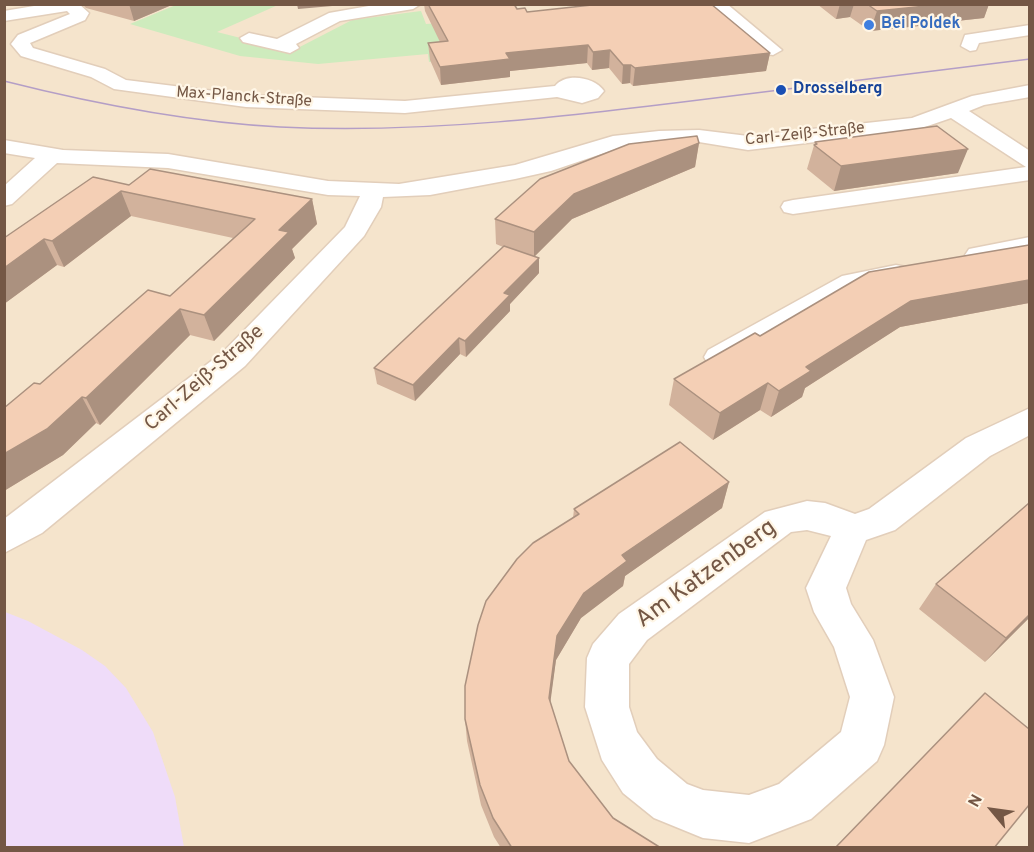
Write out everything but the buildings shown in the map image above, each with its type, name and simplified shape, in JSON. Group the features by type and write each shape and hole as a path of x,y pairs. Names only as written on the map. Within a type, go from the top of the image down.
{"street":[{"path":"249,38 285,46 335,17 413,4"},
{"path":"716,4 773,50"},
{"path":"4,16 72,5"},
{"name":"Max-Planck-Straße","path":"72,5 81,13 79,16 24,39 20,44 21,48 27,52 98,73 121,85 246,100 405,107 561,91"},
{"path":"711,24 737,21"},
{"path":"970,46 971,39 1029,30"},
{"name":"Carl-Zeiß-Straße","path":"4,146 51,156 168,161 328,188 373,191 430,188 543,166 613,143 684,136 748,142 916,124 943,115 988,85 1029,91"},
{"path":"952,109 1029,161"},
{"path":"4,200 51,156"},
{"path":"112,180 137,159"},
{"path":"812,209 1029,173"},
{"name":"Carl-Zeiß-Straße","path":"4,538 29,523 234,359 355,231 369,207 373,191"},
{"path":"950,261 1029,245"},
{"path":"698,370 852,282 918,268"},
{"path":"852,530 882,520 978,447 1029,420"},
{"name":"Am Katzenberg","path":"812,514 831,518 852,530 826,588 834,612 852,640 872,697 861,745 794,802 749,819 702,814 671,801 640,776 618,744 607,707 608,658 633,627 778,522 793,516 812,514"}],"shaded area":[{"path":"5,5 1029,5 1029,847 5,847"},
{"path":"5,612 28,621 82,650 105,666 126,688 153,732 175,797 184,847 5,847"}],"green space":[{"path":"176,5 278,5 217,32 292,51 352,20 421,11 426,24 477,20 499,52 429,62 428,54 318,64 240,56 130,24"}],"tram line":[{"path":"4,81 107,104 210,121 280,127 389,128 498,122 607,111 1030,59"}],"place":[{"name":"Bei Poldek","path":"869,25"},
{"name":"Drosselberg","path":"781,90"}]}
